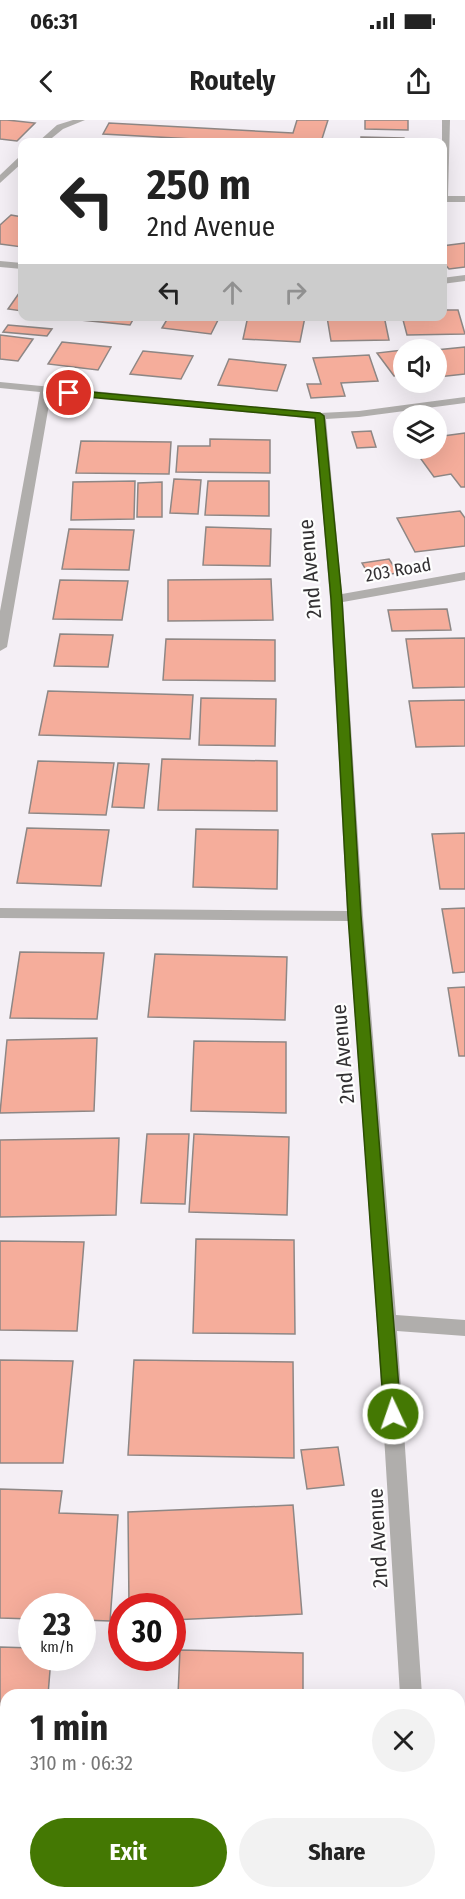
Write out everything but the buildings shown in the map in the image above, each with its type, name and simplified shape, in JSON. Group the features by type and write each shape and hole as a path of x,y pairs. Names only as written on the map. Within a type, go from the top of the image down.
{"street":[{"path":"47,138 60,127 81,120"},
{"path":"445,138 446,120"},
{"path":"0,180 18,166"},
{"path":"447,199 465,199"},
{"path":"0,264 18,266"},
{"path":"447,280 465,278"},
{"path":"0,386 320,416 359,414 465,400"},
{"path":"0,647 46,391"},
{"name":"2nd Avenue","path":"320,416 336,599 355,916 387,1322 410,1689"},
{"name":"203 Road","path":"336,599 465,576"},
{"path":"0,913 355,916"},
{"path":"387,1322 465,1328"}],"route":[{"path":"69,393 320,416 336,599 355,916 393,1414"}]}
